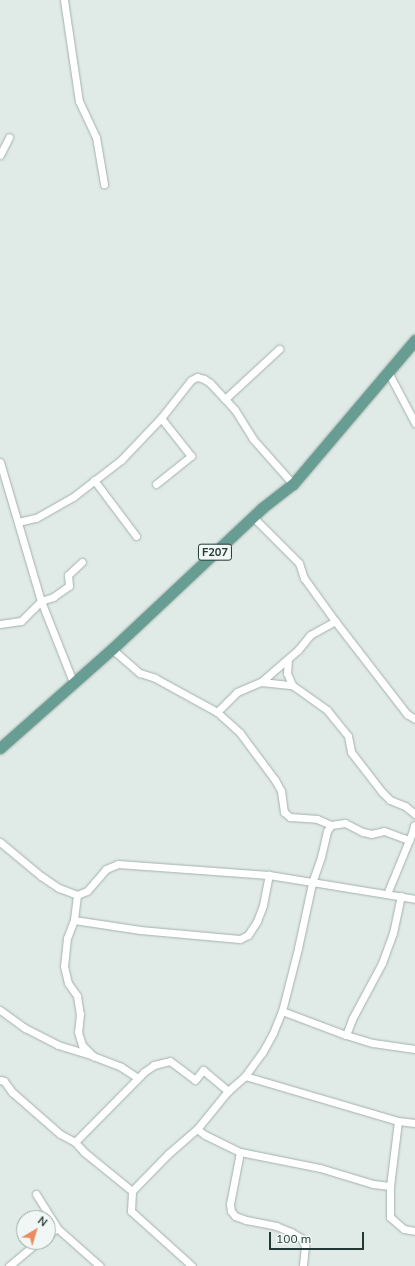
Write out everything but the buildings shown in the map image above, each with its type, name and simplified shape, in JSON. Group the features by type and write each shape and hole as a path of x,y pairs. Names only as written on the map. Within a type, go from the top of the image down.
{"main road":[{"name":"F207","path":"0,748 112,648 253,517 293,484 415,340"}],"street":[{"path":"64,0 79,101 96,137 104,184"},
{"path":"0,154 10,137"},
{"path":"225,399 279,349"},
{"path":"388,372 415,422"},
{"path":"18,522 36,518 73,497 134,449 191,380 197,378 204,379 210,383 235,410 253,439 293,484"},
{"path":"156,484 191,456 161,418"},
{"path":"0,462 41,601 73,682"},
{"path":"94,480 136,536"},
{"path":"253,517 299,563 304,578 335,621 407,714 415,719"},
{"path":"0,624 21,621 41,601 53,596 69,586 68,575 82,562"},
{"path":"217,712 237,692 261,682 298,650 310,635 335,621"},
{"path":"112,648 140,673 156,678 217,712 240,733 275,780 281,791 284,812 290,816 317,819 331,825 345,823 363,832 371,834 384,831 409,840"},
{"path":"288,659 287,673 292,685"},
{"path":"261,682 292,685 327,710 348,736 351,752 382,792 390,800 405,806 415,814 414,826 387,894"},
{"path":"192,1266 130,1212 132,1191 168,1154 197,1129 228,1091 244,1076 262,1052 282,1011 298,948 312,883 321,857 327,831 331,825"},
{"path":"0,842 41,876 59,888 77,895 87,892 106,869 118,864 269,875 415,899"},
{"path":"74,920 140,930 240,939 248,936 258,921 269,875"},
{"path":"77,895 74,920 67,938 64,966 68,983 77,996 80,1014 78,1032 82,1045 93,1056"},
{"path":"346,1035 352,1019 382,963 392,933 401,896"},
{"path":"0,1010 24,1028 51,1042 121,1067 138,1078"},
{"path":"282,1011 346,1035 373,1043 405,1049 415,1049"},
{"path":"75,1142 138,1078 154,1065 170,1061 194,1080 203,1070 228,1091"},
{"path":"244,1076 398,1121 415,1122"},
{"path":"0,1080 4,1081 12,1092 60,1134 75,1142 84,1152 132,1191"},
{"path":"398,1121 390,1186 390,1217 404,1229 415,1231"},
{"path":"197,1129 205,1135 240,1152 320,1168 373,1184 390,1186"},
{"path":"240,1152 230,1204 231,1211 235,1216 246,1220 276,1226 301,1238 305,1246 303,1266"},
{"path":"36,1194 58,1228 100,1266"},
{"path":"9,1266 28,1250"}]}
